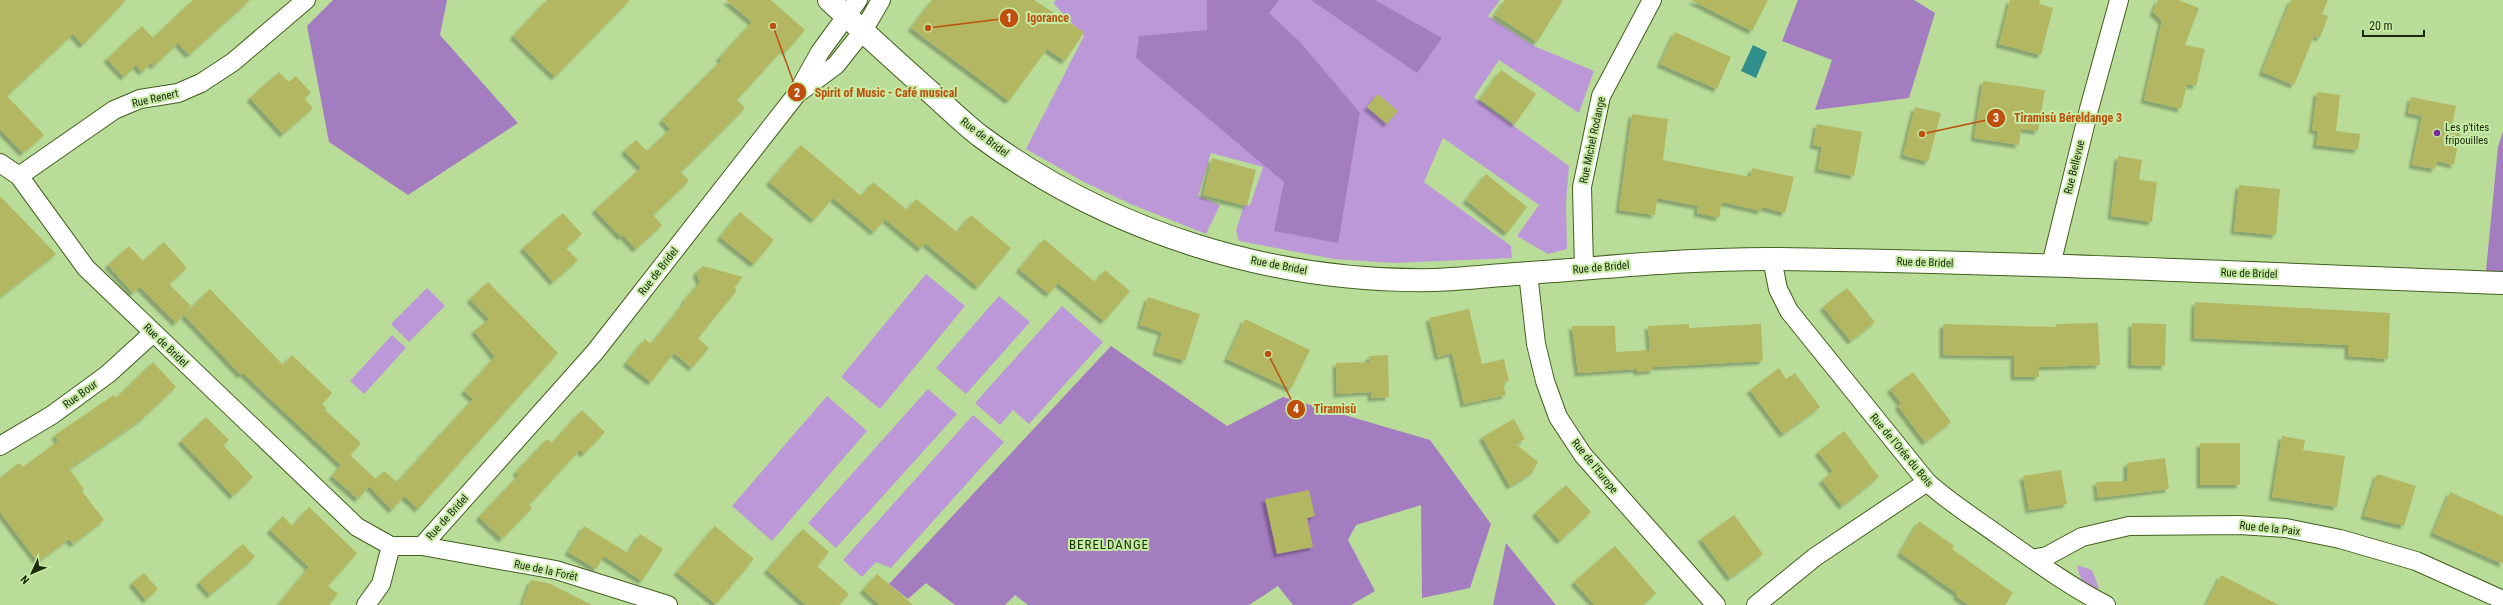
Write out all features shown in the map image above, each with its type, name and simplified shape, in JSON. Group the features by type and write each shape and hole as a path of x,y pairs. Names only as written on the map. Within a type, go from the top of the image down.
{"main road":[{"path":"829,0 852,8 863,31"},
{"name":"Rue de Bridel","path":"863,31 978,134 1036,174 1089,203 1158,232 1217,252 1274,266 1341,276 1435,280 1662,262 1772,259 2051,265 2503,283"}],"street":[{"name":"Rue Renert","path":"20,176 114,110 140,99 178,93 201,83 233,62 306,0"},
{"path":"863,31 882,0"},
{"name":"Rue Michel Rodange","path":"1584,268 1582,187 1601,96 1652,0"},
{"name":"Rue Bellevue","path":"2051,265 2088,108 2119,0"},
{"name":"Rue de Bridel","path":"0,163 20,176 86,268 357,527 391,546 422,546 594,352 796,95 852,8"},
{"name":"Rue de Bridel","path":"796,95 836,65 863,31"},
{"name":"Rue de l'Orée du Bois","path":"1772,259 1778,289 1789,311 1927,482 1941,495 2032,559 2084,594 2106,605"},
{"name":"Rue de l'Europe","path":"1528,273 1536,344 1545,381 1558,417 1583,455 1716,605"},
{"name":"Rue Bour","path":"0,446 52,415 102,378 153,333"},
{"path":"1756,605 1815,556 1927,482"},
{"name":"Rue de la Paix","path":"2032,559 2047,556 2082,537 2129,526 2239,525 2286,528 2340,539 2416,561 2503,600"},
{"path":"366,605 381,584 391,546"},
{"name":"Rue de la Forêt","path":"422,546 556,570 668,605"}],"shaded area":[{"path":"333,0 447,0 440,35 518,123 408,195 329,142 307,26"},
{"path":"1056,0 1500,0 1488,16 1534,46 1594,71 1579,113 1499,60 1474,97 1569,166 1566,203 1567,249 1548,254 1517,236 1539,205 1443,138 1424,182 1511,246 1512,258 1392,263 1334,259 1239,241 1236,231 1244,205 1250,205 1263,167 1211,153 1198,196 1220,205 1206,234 1133,205 1084,182 1026,149 1084,36 1053,3"},
{"path":"1207,0 1279,0 1269,13 1300,42 1360,113 1338,243 1274,231 1284,182 1136,58 1139,36 1207,30"},
{"path":"1311,0 1375,0 1442,38 1417,73"},
{"path":"1798,0 1914,0 1935,13 1909,98 1815,110 1832,60 1782,41"},
{"path":"2503,131 2503,271 2486,271 2498,147"},
{"path":"926,274 965,306 880,409 841,377"},
{"path":"427,288 445,306 409,342 391,324"},
{"path":"999,296 1030,322 966,394 936,368"},
{"path":"1062,306 1103,342 1029,424 1013,410 1000,425 975,403"},
{"path":"392,335 406,348 364,394 350,381"},
{"path":"1111,346 1227,426 1283,397 1430,440 1491,524 1470,588 1422,598 1421,505 1356,525 1348,540 1375,591 1351,605 1293,605 1278,586 1249,605 1028,605 1015,595 1005,605 955,605 926,583 908,599 889,584"},
{"path":"928,389 957,414 836,548 808,523"},
{"path":"827,396 867,431 772,541 732,506"},
{"path":"973,415 1004,442 891,568 876,562 862,577 843,560"},
{"path":"1506,543 1556,605 1493,605"},
{"path":"2077,565 2092,570 2099,588 2097,589 2092,587 2083,581 2079,574"}],"water":[{"path":"1753,45 1767,52 1756,78 1741,71"}],"building":[{"path":"0,0 126,0 83,45 73,34 7,96 44,135 23,153 0,129"},
{"path":"193,0 250,0 189,55 178,43 154,66 151,63 142,72 136,65 124,77 107,59 142,26 153,38"},
{"path":"547,0 630,0 555,77 513,36"},
{"path":"726,0 771,0 805,30 786,52 783,49 737,100 745,108 681,172 689,181 653,215 662,225 636,249 623,235 621,237 595,210 641,168 624,151 636,140 647,151 670,129 662,120 722,60 719,58 752,22"},
{"path":"932,0 1034,0 1084,32 1065,61 1047,49 1009,101 911,28"},
{"path":"1505,0 1563,0 1537,42 1495,15"},
{"path":"1691,0 1768,0 1752,31"},
{"path":"2010,0 2040,0 2039,4 2053,8 2041,55 1999,44"},
{"path":"2158,0 2179,0 2199,8 2185,45 2205,49 2196,86 2187,84 2181,109 2144,100 2162,21 2153,12"},
{"path":"2291,0 2328,0 2322,14 2328,16 2320,38 2314,36 2294,85 2262,72"},
{"path":"1675,32 1731,57 1717,89 1660,64"},
{"path":"1501,70 1536,94 1515,124 1480,99"},
{"path":"279,72 289,82 296,76 311,93 304,98 313,108 283,134 250,98"},
{"path":"1983,81 2045,90 2038,131 2021,129 2019,145 1974,138"},
{"path":"2317,92 2340,95 2336,131 2360,134 2358,150 2316,145 2318,131 2312,130"},
{"path":"1378,94 1398,111 1387,124 1367,107"},
{"name":"Les p'tites fripouilles","path":"2411,97 2456,106 2451,132 2460,134 2454,165 2437,161 2435,169 2412,165 2422,116 2408,113"},
{"path":"1915,107 1941,113 1928,162 1903,155"},
{"path":"1632,114 1668,119 1663,160 1750,177 1752,168 1794,177 1785,213 1762,207 1761,211 1722,202 1719,218 1697,213 1698,206 1657,198 1655,215 1619,210"},
{"path":"1817,124 1862,132 1854,176 1818,169 1822,147 1813,145"},
{"path":"801,145 861,196 873,182 907,210 916,199 957,232 971,215 1011,248 978,287 925,243 921,249 885,219 874,232 833,198 814,220 769,182"},
{"path":"2118,156 2142,160 2139,180 2157,182 2152,222 2111,216"},
{"path":"1212,158 1256,170 1247,206 1203,195"},
{"path":"1486,174 1527,207 1507,233 1466,200"},
{"path":"2239,185 2280,189 2276,235 2234,231"},
{"path":"0,196 56,254 0,297"},
{"path":"740,212 774,240 754,264 720,237"},
{"path":"563,213 582,234 566,248 578,260 553,282 523,248"},
{"path":"1044,239 1095,282 1105,270 1130,291 1104,321 1058,283 1049,294 1019,269"},
{"path":"164,242 187,268 169,284 191,306 176,323 140,287 133,293 108,265 129,246 143,261"},
{"path":"703,266 743,277 734,287 737,290 698,338 709,348 692,368 674,353 651,382 626,363 645,339 651,344 685,302 684,301 700,282 696,273"},
{"path":"488,282 558,353 418,509 404,496 392,510 369,486 384,471 397,482 473,399 464,391 495,357 474,331 489,319 470,299"},
{"path":"1847,288 1875,322 1851,341 1823,307"},
{"path":"210,289 283,365 292,355 332,393 322,404 327,409 325,410 361,443 341,465 243,373 241,375 184,315"},
{"path":"1148,297 1200,314 1185,361 1156,352 1162,332 1140,325"},
{"path":"2195,302 2390,313 2388,359 2348,356 2348,345 2194,338"},
{"path":"1469,309 1482,364 1504,359 1509,381 1503,383 1506,395 1464,404 1452,353 1438,357 1429,318"},
{"path":"1245,319 1310,350 1291,389 1227,359"},
{"path":"2098,323 2100,365 2039,367 2039,377 2014,377 2014,356 1943,355 1943,324 2056,327 2056,324"},
{"path":"2132,323 2166,324 2165,366 2131,365"},
{"path":"1689,324 1689,328 1761,324 1763,361 1653,367 1654,370 1637,372 1637,369 1578,373 1572,326 1615,326 1616,352 1650,350 1648,326"},
{"path":"1388,355 1389,397 1371,398 1371,392 1337,394 1336,363 1369,362 1369,356"},
{"path":"153,362 176,387 141,420 69,469 84,489 82,491 104,520 73,544 69,539 38,562 0,512 0,478 19,463 23,467 58,441 55,435 114,395 116,398"},
{"path":"1779,368 1786,379 1795,373 1820,407 1783,434 1750,390"},
{"path":"1913,372 1951,422 1925,442 1898,406 1901,403 1890,389"},
{"path":"582,410 605,432 584,454 580,450 529,505 532,508 502,539 479,517 519,475 516,472 547,439 552,443"},
{"path":"206,417 229,440 223,445 253,477 233,496 181,441"},
{"path":"1514,419 1525,439 1516,444 1538,462 1532,473 1510,486 1482,437"},
{"path":"1844,431 1879,477 1842,506 1822,480 1833,471 1818,452"},
{"path":"2282,436 2305,440 2303,450 2345,456 2337,507 2272,497"},
{"path":"2200,443 2240,443 2240,485 2200,485"},
{"path":"350,455 376,479 358,499 332,476"},
{"path":"2165,458 2169,489 2098,498 2096,482 2127,481 2127,463"},
{"path":"2061,470 2067,504 2029,510 2023,476"},
{"path":"2377,474 2416,486 2404,526 2364,516"},
{"path":"1566,485 1591,512 1560,541 1535,513"},
{"path":"1309,490 1315,516 1307,518 1313,547 1277,554 1265,499"},
{"path":"2450,492 2503,516 2503,564 2433,533"},
{"path":"309,507 357,553 328,586 338,594 329,605 278,605 309,567 270,530 283,516 292,526"},
{"path":"1734,515 1763,554 1730,578 1701,539"},
{"path":"1919,521 1954,546 1952,549 2013,593 2005,605 1969,605 1956,596 1958,594 1900,553"},
{"path":"584,526 628,553 640,534 663,549 642,581 604,556 596,569 568,552"},
{"path":"715,526 754,559 716,604 677,572"},
{"path":"803,529 829,552 817,566 849,594 839,605 806,605 767,570"},
{"path":"243,544 255,557 210,595 199,582"},
{"path":"1615,546 1656,593 1643,605 1595,605 1574,582"},
{"path":"144,573 158,589 146,600 132,583"},
{"path":"877,574 913,605 880,605 863,590"},
{"path":"2221,575 2279,605 2206,605"},
{"path":"531,580 548,583 592,605 522,605"}],"place":[{"name":"Spirit of Music - Café musical","path":"773,26"},
{"name":"Igorance","path":"928,28"},
{"name":"Les p'tites fripouilles","path":"2437,133"},
{"name":"Tiramisù Béreldange 3","path":"1922,134"},
{"name":"Tiramisù","path":"1268,354"}],"district":[{"name":"BERELDANGE","path":"1109,544"}]}
